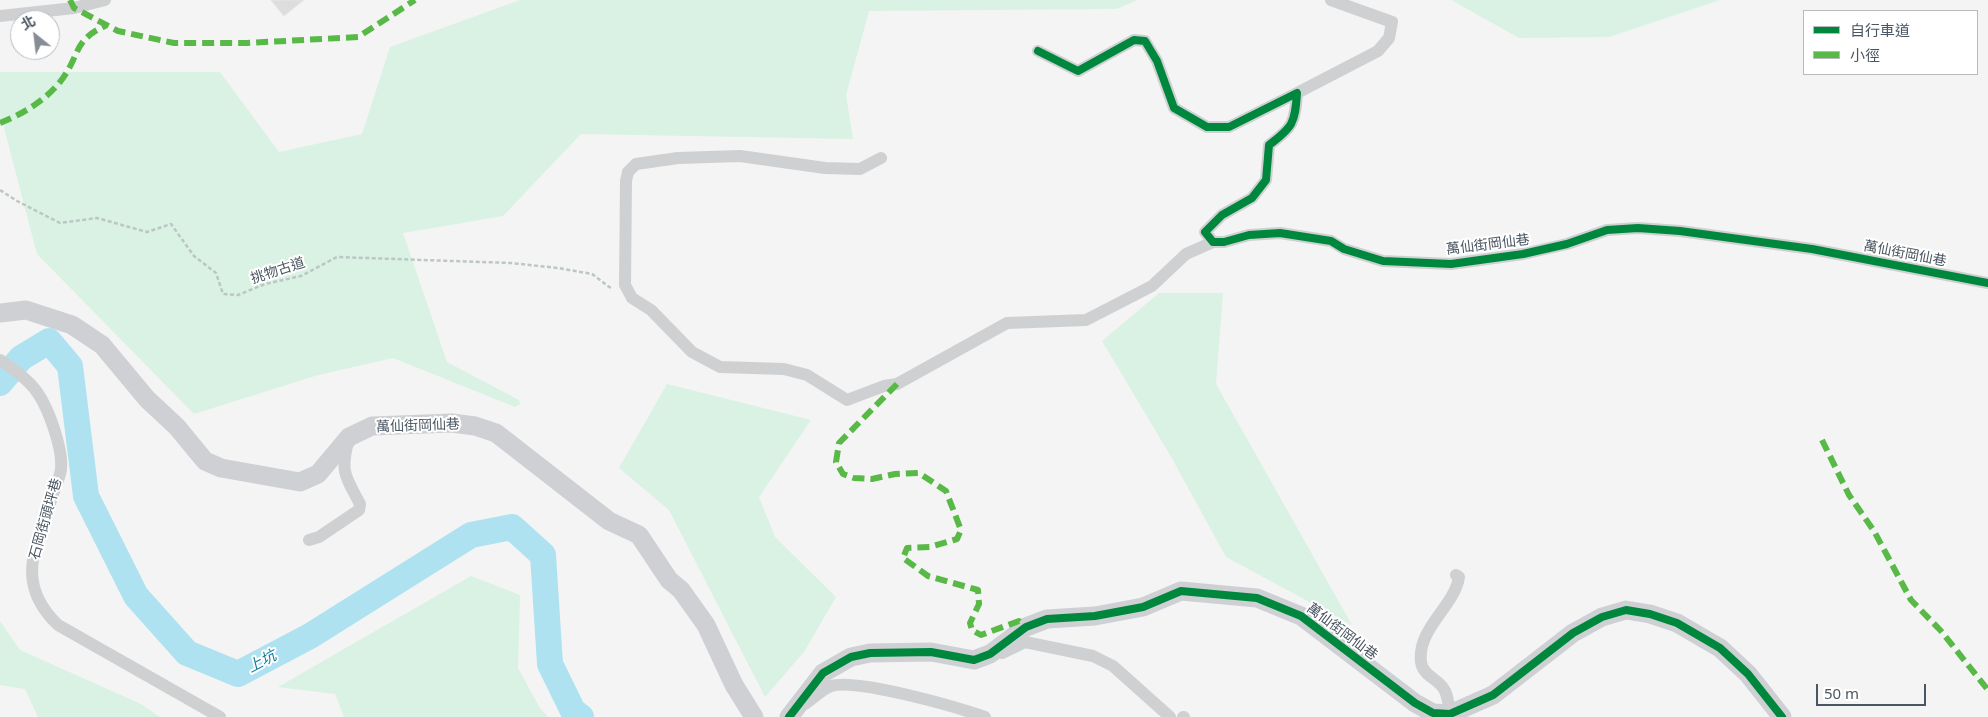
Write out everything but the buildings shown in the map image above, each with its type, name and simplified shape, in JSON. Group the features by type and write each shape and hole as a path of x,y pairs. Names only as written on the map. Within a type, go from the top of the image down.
{"street":[{"path":"0,16 74,8 105,0"},
{"path":"1038,51 1078,72 1134,40 1145,40 1157,61 1174,108 1207,127 1229,127 1378,51 1389,38 1392,22 1331,0"},
{"path":"1213,242 1205,232 1222,214 1252,198 1266,180 1269,145 1289,130 1296,112 1297,93"},
{"path":"632,298 625,284 626,181 628,172 636,164 678,158 740,156 826,168 860,170 880,158"},
{"name":"萬仙街岡仙巷","path":"632,298 651,310 692,352 720,367 784,369 807,375 847,400 884,386 897,384 1007,323 1086,320 1152,286 1186,254 1213,242 1224,242 1249,235 1280,233 1331,241 1344,249 1383,261 1452,264 1523,254 1567,244 1607,230 1638,228 1680,231 1812,249 1988,283"},
{"name":"萬仙街岡仙巷","path":"0,314 26,310 72,324 102,345 147,398 177,427 205,462 221,468 300,482 318,474 349,437 372,426 452,423 475,426 496,433 609,521 639,535 669,580 681,590 706,625 734,685 754,717"},
{"name":"石岡街頭坪巷","path":"0,360 20,375 37,392 51,420 60,452 61,468 32,560 34,592 45,612 58,625 220,717"},
{"path":"308,540 319,537 359,510 360,504 345,477 342,462 349,437"},
{"path":"1456,575 1458,577 1457,588 1435,618 1424,644 1421,661 1425,672 1445,690 1450,714 1493,695 1573,633 1602,617 1626,610 1650,614 1677,623 1720,648 1748,674 1782,717"},
{"name":"萬仙街岡仙巷","path":"791,715 823,673 852,657 870,653 931,652 974,660 990,654 1026,627 1047,619 1095,616 1134,609 1182,592 1256,598 1301,616 1415,703 1433,713 1450,714"},
{"path":"990,654 998,655 1025,642 1093,656 1112,666 1170,717"},
{"path":"791,715 830,686 852,684 949,705 985,717"}],"green space":[{"path":"520,0 1138,0 1116,9 869,11 846,95 853,139 581,134 503,216 403,233 447,362 519,400 520,404 515,407 393,358 318,375 194,414 37,254 3,124 0,123 0,72 220,72 279,152 362,134 390,47"},
{"path":"1451,0 1720,0 1609,37 1519,38"},
{"path":"1159,293 1223,293 1216,384 1352,625 1226,557 1170,455 1102,341"},
{"path":"667,384 811,420 759,497 775,537 836,597 804,652 765,697 669,510 619,468"},
{"path":"471,576 520,595 518,668 540,708 548,717 344,717 335,694 278,687"},
{"path":"0,621 20,650 141,704 160,717 38,717 25,689 0,685"}],"waterway":[{"name":"上坑","path":"0,383 21,358 49,341 70,366 86,496 136,596 187,653 238,674 310,636 471,535 512,527 543,555 550,664 573,711 581,717"}],"marked path":[{"path":"70,0 74,8 118,31 174,43 247,43 358,37 415,0"},
{"path":"0,123 26,110 50,93 63,78 83,42 95,31 105,26"},
{"path":"897,384 839,443 836,462 843,474 854,478 872,479 895,474 919,473 946,491 961,530 957,539 930,547 907,548 903,558 928,576 978,590 979,604 970,623 972,630 981,635 1019,621 1026,627"},
{"path":"1822,440 1849,495 1874,531 1911,600 1941,631 1988,690"}],"cycle path":[{"path":"1038,51 1078,71 1134,40 1145,41 1157,61 1174,108 1207,127 1229,127 1297,93 1294,118 1291,124 1283,134 1269,145 1266,180 1252,198 1222,215 1205,232 1213,242 1224,242 1249,235 1280,233 1331,241 1344,249 1383,261 1451,264 1523,254 1567,244 1607,230 1638,228 1680,231 1812,249 1988,283"},
{"path":"789,717 823,673 851,657 870,653 931,652 974,660 990,654 1026,627 1047,619 1095,616 1143,607 1181,591 1257,598 1301,616 1415,703 1433,713 1450,714 1493,695 1573,633 1602,617 1626,610 1650,614 1677,623 1720,648 1748,674 1782,717"}]}
